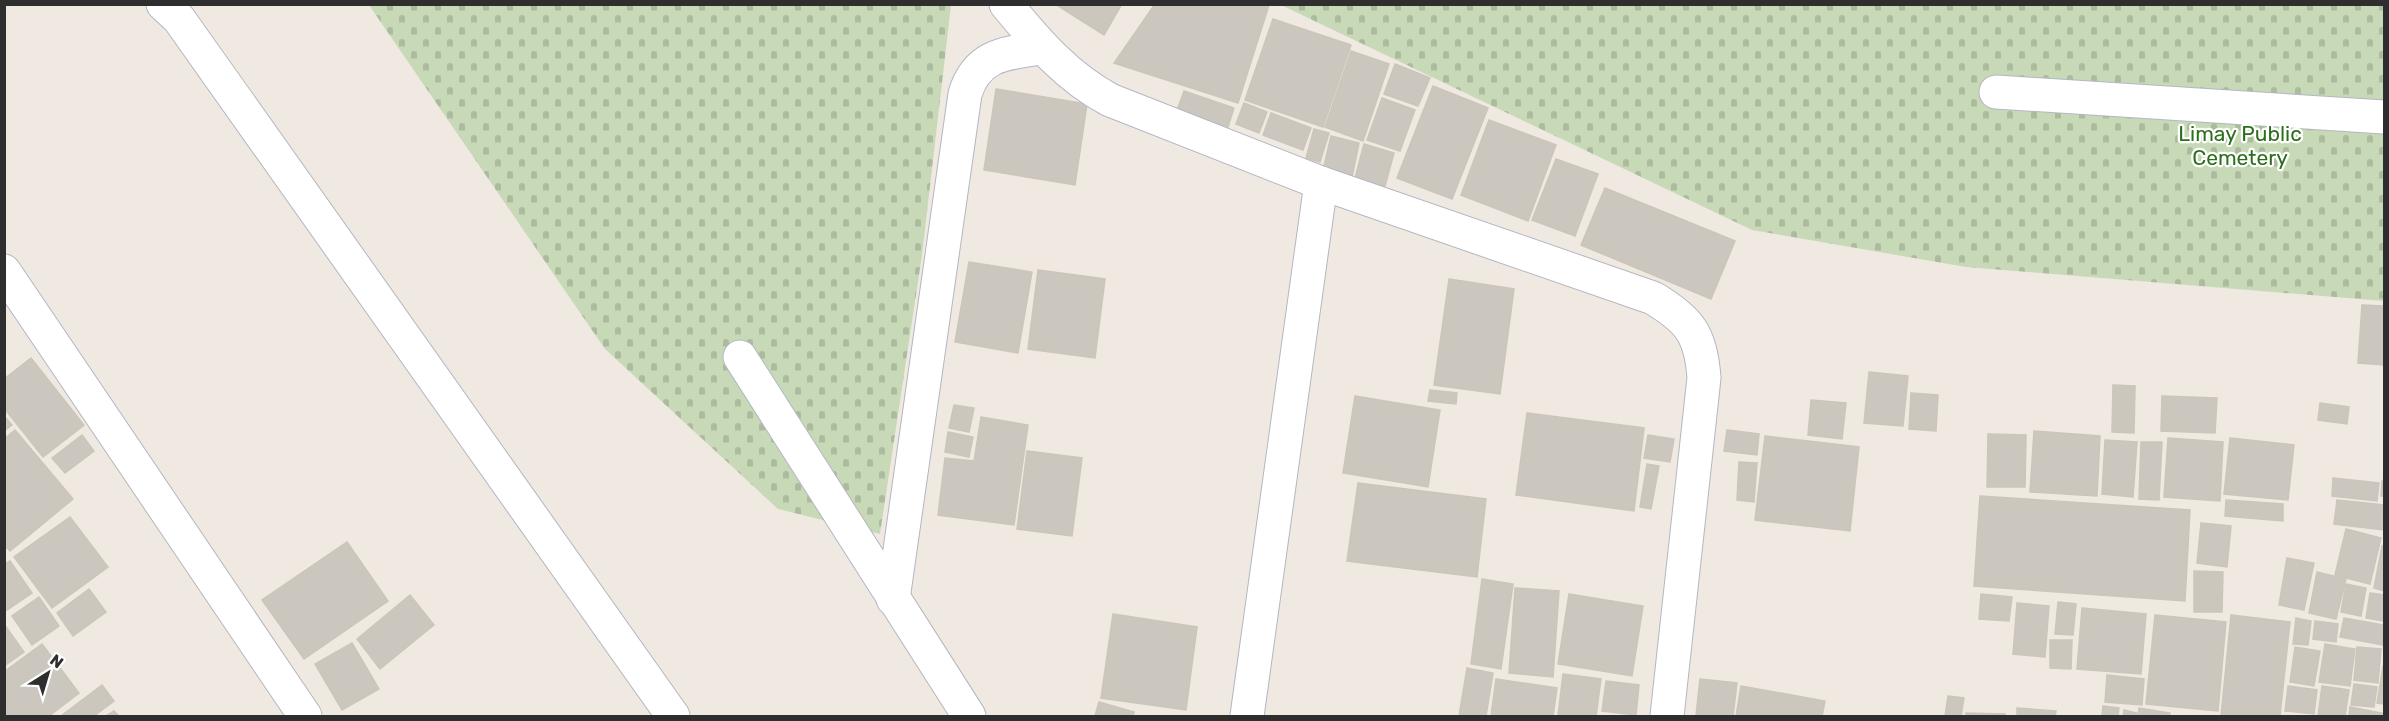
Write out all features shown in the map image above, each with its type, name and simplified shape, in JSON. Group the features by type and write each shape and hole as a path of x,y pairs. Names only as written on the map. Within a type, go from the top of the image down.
{"street":[{"path":"163,4 179,19 673,717"},
{"path":"1006,4 1042,48 1087,88 1110,100 1321,183 1653,298 1675,311 1692,330 1702,353 1704,378 1667,717"},
{"path":"893,599 965,94 969,80 979,67 991,58 1005,53 1042,48"},
{"path":"1996,92 2385,117"},
{"path":"1247,717 1321,183"},
{"path":"4,271 304,717"},
{"path":"740,357 969,717"}],"green space":[{"path":"369,5 951,5 922,255 880,534 778,509 605,349"},
{"name":"Limay Public Cemetery","path":"1281,5 2384,5 2384,301 1966,267 1752,230"}],"building":[{"path":"1055,4 1122,4 1104,35"},
{"path":"1155,4 1269,5 1238,103 1114,63"},
{"path":"1273,19 1351,45 1323,127 1245,100"},
{"path":"1351,51 1389,64 1363,141 1325,127"},
{"path":"1395,64 1430,78 1418,106 1384,94"},
{"path":"1433,86 1488,108 1452,199 1397,178"},
{"path":"996,89 1087,104 1075,185 984,170"},
{"path":"1184,91 1234,108 1227,130 1176,113"},
{"path":"1382,98 1415,110 1400,151 1367,140"},
{"path":"1244,103 1267,112 1259,133 1236,124"},
{"path":"1271,113 1311,128 1303,150 1263,135"},
{"path":"1489,120 1556,145 1528,221 1461,195"},
{"path":"1314,129 1329,133 1320,162 1306,158"},
{"path":"1331,136 1359,143 1352,177 1323,170"},
{"path":"1364,144 1394,153 1385,186 1355,178"},
{"path":"1556,159 1598,174 1575,236 1532,220"},
{"path":"1605,188 1735,241 1711,299 1581,245"},
{"path":"969,262 1032,272 1018,353 955,342"},
{"path":"1038,270 1105,279 1095,358 1028,349"},
{"path":"1449,279 1514,289 1500,394 1434,385"},
{"path":"2362,305 2384,306 2384,365 2358,363"},
{"path":"31,358 84,425 43,457 4,408 4,379"},
{"path":"1869,372 1908,376 1903,426 1864,423"},
{"path":"2113,385 2135,386 2134,433 2112,432"},
{"path":"1430,390 1457,393 1456,404 1428,401"},
{"path":"1911,393 1938,395 1936,431 1909,429"},
{"path":"1355,396 1440,410 1428,487 1343,473"},
{"path":"2162,396 2217,398 2215,433 2161,431"},
{"path":"1811,400 1846,403 1842,439 1808,435"},
{"path":"2320,403 2349,407 2347,424 2318,420"},
{"path":"954,405 974,408 969,432 949,428"},
{"path":"1527,413 1644,428 1634,511 1516,495"},
{"path":"4,416 12,425 4,431"},
{"path":"981,417 1028,425 1014,525 938,515 945,458 974,461"},
{"path":"15,430 73,499 10,551 4,545 4,439"},
{"path":"1727,430 1759,434 1757,455 1724,451"},
{"path":"2034,431 2100,436 2097,496 2030,492"},
{"path":"948,432 973,437 969,457 945,452"},
{"path":"1988,434 2026,435 2025,487 1987,487"},
{"path":"82,435 94,451 65,473 52,458"},
{"path":"1648,435 1674,439 1670,462 1644,458"},
{"path":"1765,436 1859,447 1850,531 1755,520"},
{"path":"2168,438 2223,442 2220,501 2164,497"},
{"path":"2230,438 2294,445 2288,500 2224,494"},
{"path":"2105,440 2137,442 2133,497 2102,494"},
{"path":"2141,442 2162,442 2159,500 2139,499"},
{"path":"1027,451 1082,458 1072,536 1017,529"},
{"path":"1739,462 1757,463 1754,502 1737,500"},
{"path":"1647,464 1659,466 1651,509 1640,507"},
{"path":"2333,478 2379,483 2377,501 2332,496"},
{"path":"2382,481 2384,482 2384,496 2381,496"},
{"path":"1358,483 1486,499 1477,577 1347,561"},
{"path":"1980,496 2190,510 2185,601 1974,586"},
{"path":"2226,500 2283,504 2283,521 2225,516"},
{"path":"2337,500 2384,505 2384,530 2334,524"},
{"path":"70,517 108,567 52,608 14,557"},
{"path":"2201,523 2231,526 2227,567 2197,563"},
{"path":"2346,529 2381,538 2370,584 2335,575"},
{"path":"347,542 388,601 304,659 262,600"},
{"path":"2382,546 2384,547 2384,591 2374,588"},
{"path":"2287,558 2314,563 2304,610 2279,605"},
{"path":"10,561 32,593 4,612 4,564"},
{"path":"2194,571 2223,572 2222,612 2194,612"},
{"path":"2317,572 2346,579 2336,619 2309,613"},
{"path":"1482,579 1513,584 1501,669 1471,664"},
{"path":"2346,584 2366,588 2361,616 2341,612"},
{"path":"1515,588 1559,591 1553,677 1509,673"},
{"path":"89,589 106,612 73,636 57,613"},
{"path":"2370,593 2384,595 2384,621 2366,618"},
{"path":"1569,594 1643,606 1632,676 1558,664"},
{"path":"1981,594 2012,597 2009,621 1979,619"},
{"path":"410,595 434,625 380,669 357,639"},
{"path":"39,597 59,626 32,645 12,616"},
{"path":"2058,602 2076,604 2073,635 2055,634"},
{"path":"2017,603 2049,606 2045,657 2013,654"},
{"path":"2082,608 2146,614 2141,674 2077,669"},
{"path":"1113,614 1197,627 1186,710 1101,698"},
{"path":"2155,615 2226,622 2218,711 2146,704"},
{"path":"2231,615 2290,622 2280,716 2221,716"},
{"path":"2296,618 2311,621 2308,645 2293,644"},
{"path":"2344,618 2384,625 2383,645 2340,637"},
{"path":"2315,621 2338,624 2336,642 2313,639"},
{"path":"4,624 24,652 4,666"},
{"path":"2050,640 2072,640 2071,669 2050,668"},
{"path":"352,643 379,689 342,710 315,664"},
{"path":"42,644 79,693 49,716 4,716 4,672"},
{"path":"2325,644 2355,649 2350,686 2319,682"},
{"path":"2295,647 2320,651 2314,686 2290,682"},
{"path":"2357,647 2381,649 2378,683 2354,680"},
{"path":"2384,666 2384,704 2377,703"},
{"path":"1467,668 1493,673 1486,716 1459,716"},
{"path":"1563,674 1601,679 1596,716 1558,716"},
{"path":"2107,675 2144,679 2142,705 2105,702"},
{"path":"1496,679 1557,688 1553,716 1491,716"},
{"path":"1700,679 1737,683 1733,716 1696,716"},
{"path":"1606,681 1639,685 1636,715 1602,711"},
{"path":"2354,684 2377,687 2374,707 2351,705"},
{"path":"102,685 114,701 94,716 61,716"},
{"path":"1741,686 1825,701 1822,716 1736,716"},
{"path":"2288,686 2317,690 2314,714 2285,711"},
{"path":"2322,686 2349,690 2345,716 2318,716"},
{"path":"1948,696 1964,698 1961,716 1945,716"},
{"path":"1099,702 1134,712 1133,716 1095,716"},
{"path":"2103,706 2119,708 2118,716 2102,716"},
{"path":"2350,707 2382,713 2382,716 2349,716"},
{"path":"2017,708 2056,711 2055,716 2017,716"},
{"path":"2139,708 2170,713 2169,716 2138,716"},
{"path":"2124,710 2137,713 2137,716 2123,716"},
{"path":"114,711 119,716 106,716"},
{"path":"1966,713 2005,714 2004,716 1966,716"}]}
